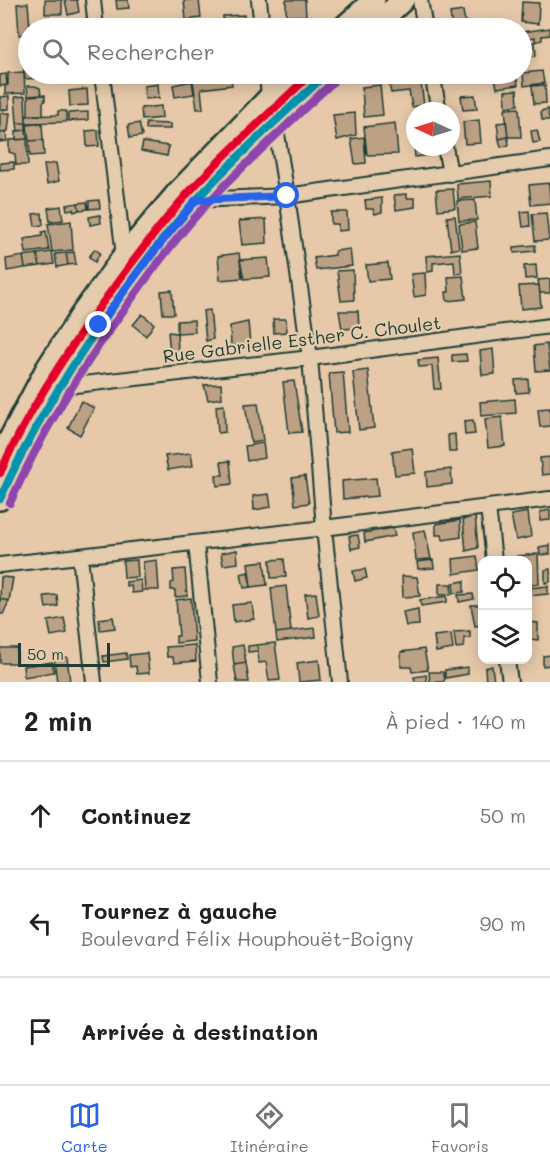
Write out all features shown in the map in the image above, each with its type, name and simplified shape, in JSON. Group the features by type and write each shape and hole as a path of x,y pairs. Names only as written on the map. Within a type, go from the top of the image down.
{"main road":[{"path":"354,18 374,0"},
{"path":"384,18 403,0"},
{"path":"0,499 5,454 46,370 82,314 124,256 179,191 284,84"},
{"path":"5,454 58,387 144,264 196,200 315,84"}],"street":[{"path":"93,0 95,18"},
{"path":"260,0 261,18"},
{"path":"420,0 423,18"},
{"path":"103,84 124,256"},
{"path":"268,84 287,196 310,358 340,682"},
{"path":"434,84 437,102"},
{"path":"447,156 450,174"},
{"path":"196,200 287,196 550,159"},
{"name":"Rue Gabrielle Esther C. Choulet","path":"58,387 310,358 550,326"},
{"path":"0,566 550,499"},
{"path":"488,507 493,556"},
{"path":"196,543 210,682"},
{"path":"80,556 94,682"},
{"path":"508,664 510,682"}],"building":[{"path":"45,0 62,0 62,14 45,14"},
{"path":"65,0 77,0 79,12 68,15"},
{"path":"116,0 128,0 129,8 117,9"},
{"path":"184,0 199,0 201,18 186,18"},
{"path":"286,0 305,0 306,16 286,16"},
{"path":"522,2 539,3 538,24 532,23 532,18 521,18"},
{"path":"28,3 29,18 18,20 17,4"},
{"path":"463,11 464,18 451,18 450,13"},
{"path":"244,15 244,18 223,18 223,16"},
{"path":"550,28 550,35 542,36 542,40 535,42 532,31"},
{"path":"532,42 535,42 536,56 532,57"},
{"path":"542,71 544,83 524,86 524,84 532,84 532,72"},
{"path":"18,72 18,84 25,84 25,93 5,94 8,73"},
{"path":"6,74 7,85 0,86 0,75"},
{"path":"158,84 159,98 145,99 144,86"},
{"path":"192,84 194,94 175,97 173,85"},
{"path":"193,84 232,84 201,89 203,109 197,109"},
{"path":"389,84 421,84 424,102 411,102 409,91 391,93"},
{"path":"496,84 518,85 497,88"},
{"path":"380,85 383,115 364,117 362,87"},
{"path":"545,85 546,103 534,104 532,86"},
{"path":"27,86 40,88 41,95 28,96"},
{"path":"87,89 88,105 70,106 69,91"},
{"path":"517,90 518,105 506,107 505,91"},
{"path":"45,95 43,115 28,115 28,96"},
{"path":"475,95 477,109 463,110 461,96"},
{"path":"9,96 9,109 0,110 0,97"},
{"path":"25,96 26,123 17,123 15,97"},
{"path":"161,106 162,118 142,120 141,108"},
{"path":"519,108 521,137 508,137 505,109"},
{"path":"548,109 549,120 542,120 541,111"},
{"path":"58,111 66,111 66,122 26,123 26,116 58,115"},
{"path":"88,112 88,120 68,121 68,113"},
{"path":"0,113 10,113 8,131 0,132"},
{"path":"355,113 356,135 337,140 333,115"},
{"path":"479,120 481,143 465,144 463,122"},
{"path":"506,122 508,137 499,139 497,123"},
{"path":"17,123 26,123 26,130 18,131"},
{"path":"42,123 43,140 29,141 27,125"},
{"path":"139,123 142,136 130,138 128,125"},
{"path":"146,123 170,124 170,129 146,129"},
{"path":"395,123 398,154 367,155 364,127"},
{"path":"26,130 27,139 16,140 16,131"},
{"path":"98,130 99,146 87,147 86,131"},
{"path":"537,130 540,142 533,143 531,131"},
{"path":"6,132 7,141 0,142 0,133"},
{"path":"364,137 366,163 355,164 351,139"},
{"path":"508,137 509,145 501,147 499,139"},
{"path":"27,139 28,165 16,165 15,154 9,152 9,140"},
{"path":"43,140 44,155 30,156 29,141"},
{"path":"143,142 169,146 167,156 141,151"},
{"path":"14,162 14,169 0,170 0,163"},
{"path":"56,163 59,181 47,184 44,165"},
{"path":"491,181 492,196 458,199 457,184"},
{"path":"549,183 550,203 531,205 529,185"},
{"path":"453,189 455,208 438,210 436,190"},
{"path":"407,194 407,198 415,198 415,207 396,210 394,195"},
{"path":"382,198 382,212 375,214 373,209 366,209 365,200"},
{"path":"99,200 100,208 89,209 89,201"},
{"path":"475,200 477,220 459,221 457,201"},
{"path":"87,202 88,209 79,210 78,203"},
{"path":"78,203 79,210 74,212 73,209 67,210 66,205"},
{"path":"61,206 63,220 50,222 48,208"},
{"path":"529,211 530,226 523,227 521,212"},
{"path":"331,212 347,212 348,230 338,231 338,224 331,224"},
{"path":"42,213 43,225 35,226 33,214"},
{"path":"546,213 549,240 535,241 532,214"},
{"path":"100,215 101,223 90,225 89,217"},
{"path":"455,216 459,248 451,250 447,217"},
{"path":"266,219 267,243 242,245 239,221"},
{"path":"71,221 73,250 52,252 48,224"},
{"path":"475,222 478,248 462,250 459,224"},
{"path":"46,231 49,250 26,253 24,239 42,236 42,232"},
{"path":"535,245 535,251 514,253 514,247"},
{"path":"95,249 100,253 95,262 89,257"},
{"path":"350,249 352,266 316,270 314,258 335,255 335,251"},
{"path":"52,252 54,264 40,266 37,254"},
{"path":"74,252 76,264 68,265 66,253"},
{"path":"66,253 68,265 57,267 55,254"},
{"path":"239,253 242,278 220,280 218,256"},
{"path":"460,253 462,273 455,274 454,261 433,263 433,271 427,272 426,256"},
{"path":"37,254 40,266 25,268 23,256"},
{"path":"23,256 25,268 7,271 6,259"},
{"path":"268,258 270,277 244,279 240,260"},
{"path":"388,263 390,279 368,281 366,265"},
{"path":"536,265 537,278 525,279 524,266"},
{"path":"353,270 354,300 341,301 337,271"},
{"path":"425,273 426,295 414,297 411,274"},
{"path":"463,276 466,299 447,301 448,277"},
{"path":"550,279 550,293 540,293 538,280"},
{"path":"539,285 541,307 521,309 519,286"},
{"path":"172,290 174,314 163,314 161,291"},
{"path":"210,310 213,339 206,341 203,311"},
{"path":"339,311 358,311 359,328 342,329"},
{"path":"142,314 154,324 146,336 133,325"},
{"path":"273,319 286,319 287,332 274,333"},
{"path":"194,320 195,332 177,333 177,321"},
{"path":"248,322 250,344 231,346 230,326"},
{"path":"168,332 177,333 178,353 170,352"},
{"path":"547,344 550,370 536,371 534,346"},
{"path":"493,349 495,374 482,375 480,351"},
{"path":"466,354 467,361 452,362 452,355"},
{"path":"438,358 441,389 434,389 432,366 419,367 418,360"},
{"path":"368,370 374,428 359,430 353,372"},
{"path":"343,372 348,432 334,433 329,373"},
{"path":"528,379 529,392 516,393 515,380"},
{"path":"294,381 302,432 289,433 283,382"},
{"path":"221,384 222,398 208,400 204,385"},
{"path":"515,399 516,413 481,416 480,402"},
{"path":"81,401 94,408 80,435 68,428"},
{"path":"258,403 263,441 251,443 245,404"},
{"path":"224,405 225,432 218,433 216,406"},
{"path":"550,408 550,426 540,427 538,409"},
{"path":"502,417 505,446 488,448 485,419"},
{"path":"473,420 475,434 465,435 464,421"},
{"path":"455,434 456,452 449,452 448,435"},
{"path":"263,443 265,458 247,461 245,446"},
{"path":"412,448 415,473 395,475 392,451"},
{"path":"191,453 193,466 168,470 165,456"},
{"path":"550,457 550,474 542,475 540,458"},
{"path":"230,461 232,484 217,486 216,475 223,475 221,462"},
{"path":"451,469 452,484 427,487 426,472"},
{"path":"305,476 309,503 295,505 292,478"},
{"path":"376,478 378,496 343,499 342,481"},
{"path":"269,494 271,507 254,510 253,496"},
{"path":"550,510 550,520 540,521 540,512"},
{"path":"528,512 531,537 516,540 511,515"},
{"path":"475,515 478,548 466,551 463,520"},
{"path":"460,520 461,537 443,540 442,535 436,535 436,524"},
{"path":"393,528 395,536 365,542 364,533"},
{"path":"425,530 431,559 416,560 413,532"},
{"path":"358,535 360,547 351,549 349,536"},
{"path":"550,545 550,554 540,555 539,547"},
{"path":"237,550 238,563 223,565 221,553"},
{"path":"538,554 539,584 532,585 532,556 517,556"},
{"path":"477,556 478,570 454,574 453,559"},
{"path":"284,559 286,577 271,578 270,560"},
{"path":"137,560 138,577 124,578 123,561"},
{"path":"157,560 159,590 145,590 143,562"},
{"path":"433,560 434,568 418,569 417,562"},
{"path":"264,561 267,585 251,587 248,563"},
{"path":"185,569 187,596 175,597 175,590 171,590 171,583 174,582 173,570"},
{"path":"365,569 367,578 355,581 353,571"},
{"path":"550,569 550,582 545,583 545,570"},
{"path":"248,572 251,587 244,588 241,574"},
{"path":"402,576 417,577 420,596 403,597"},
{"path":"1,577 13,578 9,601 0,599"},
{"path":"141,580 142,592 132,593 131,585 126,586 126,582"},
{"path":"464,581 464,592 454,593 453,583"},
{"path":"439,584 451,584 452,594 439,595"},
{"path":"286,586 291,631 276,633 271,588"},
{"path":"548,586 548,594 532,596 532,588"},
{"path":"316,593 319,616 308,618 305,594"},
{"path":"473,594 474,599 459,602 458,595"},
{"path":"57,595 58,606 46,608 44,596"},
{"path":"447,596 447,602 421,606 420,600"},
{"path":"191,598 194,641 176,643 176,636 179,636 176,600"},
{"path":"0,599 9,601 3,614 0,614"},
{"path":"252,603 254,619 234,622 232,605"},
{"path":"471,605 478,605 478,626 475,626"},
{"path":"418,609 419,625 406,626 403,612"},
{"path":"113,617 115,628 100,630 99,619"},
{"path":"64,618 67,633 51,636 48,621"},
{"path":"532,622 538,623 538,640 532,639"},
{"path":"315,628 316,637 277,642 276,633"},
{"path":"470,631 470,638 464,638 464,647 456,648 454,632"},
{"path":"451,634 453,649 436,652 434,636"},
{"path":"275,643 280,680 269,681 266,662 259,663 257,645"},
{"path":"195,645 196,661 174,663 173,657 167,657 166,647"},
{"path":"243,645 246,663 234,665 232,647"},
{"path":"257,645 258,651 248,652 248,646"},
{"path":"0,648 17,648 17,663 0,663"},
{"path":"424,649 428,670 412,672 411,667 401,667 401,652"},
{"path":"126,653 127,659 104,662 103,656"},
{"path":"147,653 149,673 137,674 136,666 130,667 129,655"},
{"path":"550,655 550,665 543,666 543,656"},
{"path":"67,657 70,682 57,682 54,659"},
{"path":"319,660 321,680 299,682 297,663"},
{"path":"52,662 54,672 24,677 23,666"},
{"path":"246,663 249,682 237,682 234,665"},
{"path":"492,666 494,682 486,682 485,668"},
{"path":"468,667 468,674 445,678 445,670"},
{"path":"429,672 443,672 445,679 443,682 430,682"},
{"path":"426,675 427,682 415,682 414,677"}],"transit line":[{"path":"0,473 24,425 65,356 149,240 204,176 300,84"},
{"name":"2","path":"0,499 56,392 150,255 213,182 315,84"},
{"path":"10,503 36,449 66,397 115,321 159,261 221,189 331,84"}],"route":[{"path":"99,325 144,264 196,200 287,196"}]}
